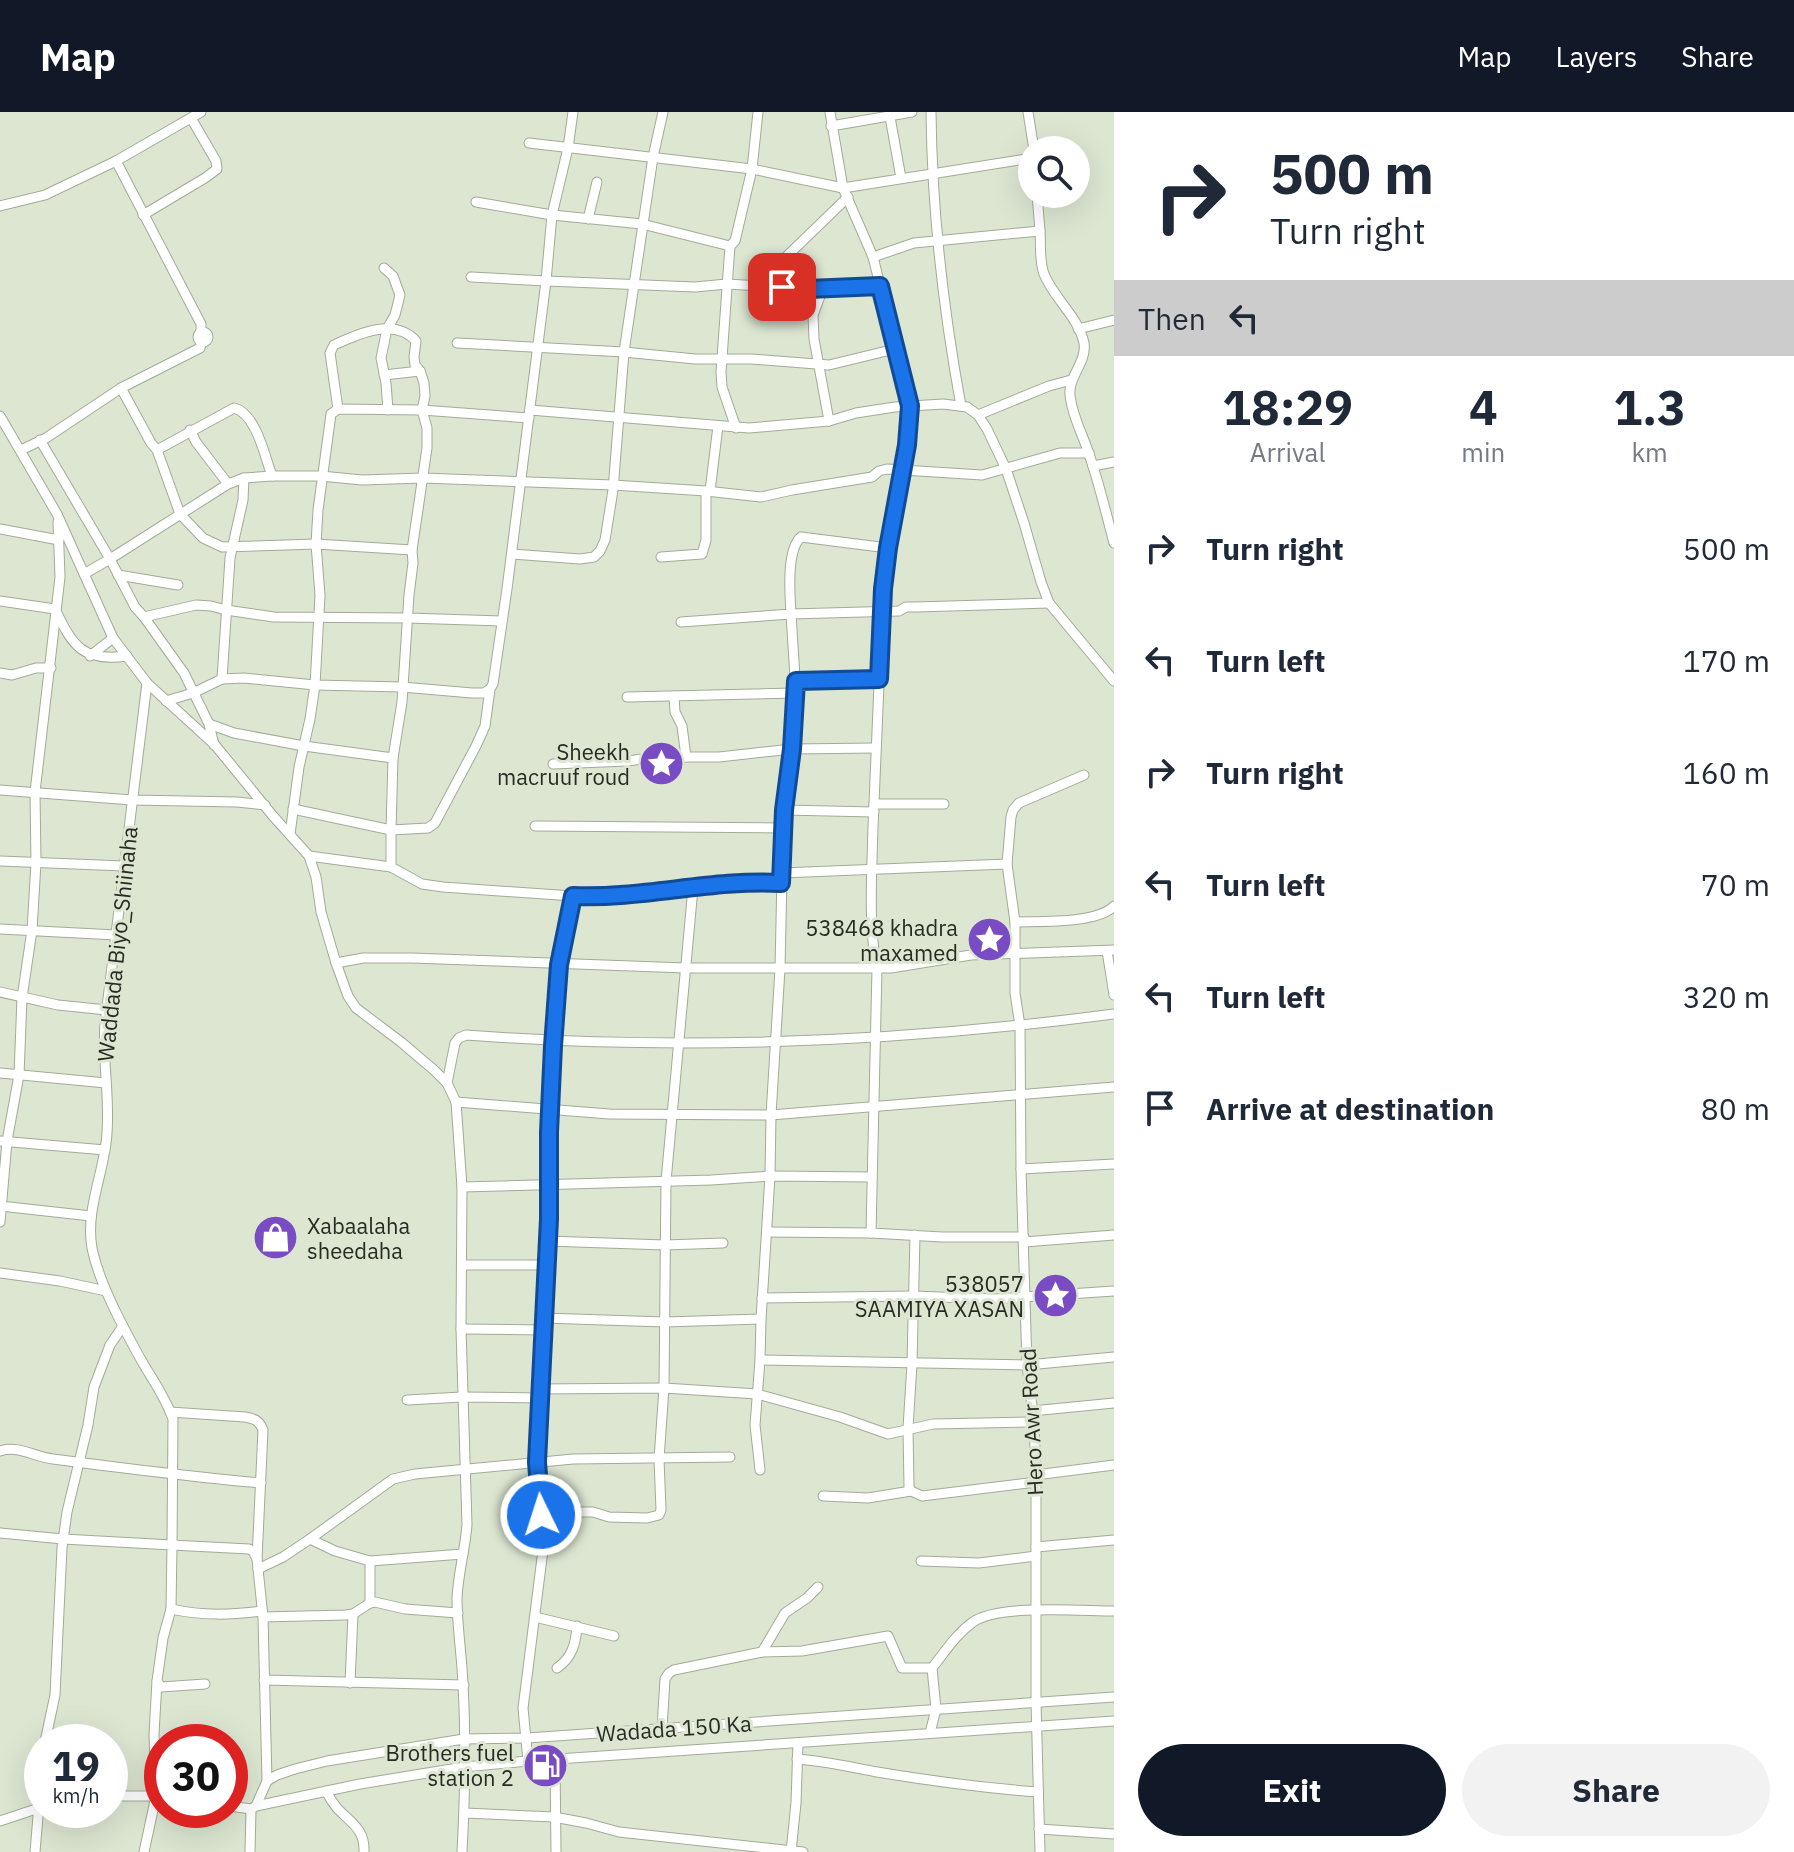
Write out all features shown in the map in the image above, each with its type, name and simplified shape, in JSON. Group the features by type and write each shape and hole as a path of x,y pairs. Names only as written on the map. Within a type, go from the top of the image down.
{"street":[{"path":"0,206 45,195 116,161 201,112"},
{"path":"293,809 391,830 428,828 435,823 485,726 512,554 552,215 573,112"},
{"path":"512,554 580,559 594,557 605,540 613,485 624,352 642,224 663,112"},
{"path":"736,428 722,387 727,284 730,246 735,241 752,169 758,112"},
{"path":"829,112 846,193 873,257 910,406 907,445 888,548 882,611 872,870 877,968 871,1233"},
{"path":"831,126 912,112"},
{"path":"931,112 937,241 961,406"},
{"path":"1028,112 1032,136"},
{"path":"890,117 901,178"},
{"path":"143,215 217,169 216,161 191,118"},
{"path":"529,143 752,169 846,193 901,178 1018,160"},
{"path":"21,450 56,432 121,388 200,348 201,324 116,161"},
{"path":"588,219 597,182"},
{"path":"756,286 846,193"},
{"path":"476,202 552,215 642,224 730,246"},
{"path":"1038,208 1043,272 1052,290 1073,317 1084,343 1069,392 1114,543"},
{"path":"873,257 914,243 1040,231"},
{"path":"384,268 393,276 400,295 395,315 387,329 381,358 388,410"},
{"path":"471,277 695,287 727,284 823,288 880,286"},
{"path":"823,288 813,315 814,339 829,421"},
{"path":"1078,329 1114,320"},
{"path":"338,409 330,353 334,345 365,331 387,329 402,331 413,337 416,341 415,365 420,371 425,396 422,410 427,428 427,448 412,550 402,702 393,758 391,867"},
{"path":"457,343 829,365 895,349"},
{"path":"384,375 420,371"},
{"path":"978,415 1071,380"},
{"path":"121,388 157,450 180,514 203,538 222,547 316,544 412,550"},
{"path":"290,834 315,685 320,595 316,544 321,476 331,414 338,409 619,417 736,428 829,421 856,413 910,406 943,404 967,407 978,415 987,429 1006,469 1049,603 1114,681"},
{"path":"157,450 234,408 253,424 272,476"},
{"path":"0,416 57,514 113,638 147,683 215,745 309,856 314,867 321,912 348,996 356,1008 447,1083 456,1102 462,1187 462,1397 467,1525 457,1590 464,1685 462,1852"},
{"path":"661,557 702,554 718,426"},
{"path":"190,430 228,484"},
{"path":"40,440 135,607 184,673 209,724 215,745"},
{"path":"84,574 228,484 244,478 321,476 362,480 521,481 708,491 761,497 872,477 879,471 903,469 982,475 1060,453 1089,453"},
{"path":"1093,466 1114,462"},
{"path":"222,679 230,558 243,500 244,478"},
{"path":"0,1222 4,1141 19,1075 22,998 32,930 36,863 35,792 60,577 57,514"},
{"path":"0,529 59,540"},
{"path":"760,1470 755,1425 780,969 784,810 796,693 789,593 792,558 795,542 801,537 888,548"},
{"path":"118,575 178,585"},
{"path":"0,601 55,609"},
{"path":"681,622 791,614 899,611 906,607 1049,603"},
{"path":"144,617 196,605 274,617 502,621"},
{"path":"55,609 68,636 90,656 127,656"},
{"path":"90,656 113,638"},
{"path":"0,673 12,675 36,668 51,668"},
{"path":"166,701 193,693 222,679 244,678 472,693 484,693 490,689"},
{"path":"796,681 879,679"},
{"name":"Waddada Biyo_Shiinaha","path":"147,683 103,1048 107,1133 91,1216 92,1248 106,1291 173,1419 171,1609 163,1638 155,1724"},
{"path":"627,697 796,693"},
{"path":"674,696 686,757"},
{"path":"209,724 234,733 304,746 393,758"},
{"path":"553,764 656,757 719,757 792,749 876,748"},
{"name":"Hero Awr Road","path":"1040,1852 1035,1611 1036,1478 1027,1365 1019,1094 1020,1026 1015,993 1015,922 1007,864 1013,810 1019,803 1084,775"},
{"path":"0,790 132,800 265,805"},
{"path":"784,810 944,804"},
{"path":"535,826 783,828"},
{"path":"309,856 391,867 422,884 605,897 872,870 1007,864"},
{"path":"0,861 124,866"},
{"path":"541,1515 593,1512 609,1517 647,1518 659,1515 661,1510 659,1459 664,1388 666,1181 693,888"},
{"path":"528,1761 523,1708 543,1550 537,1462 553,1042 559,965 573,896"},
{"path":"1015,922 1094,916 1114,906"},
{"path":"0,929 116,935"},
{"path":"336,963 363,958 412,958 686,968 891,968 971,955 1111,950 1114,995"},
{"path":"0,992 58,1005 107,1010"},
{"path":"447,1083 455,1043 466,1035 553,1042 776,1041 1020,1026 1114,1014"},
{"path":"0,1073 106,1083"},
{"path":"456,1102 609,1114 771,1115 1114,1087"},
{"path":"4,1141 105,1150"},
{"path":"1021,1169 1114,1164"},
{"path":"462,1187 770,1176 872,1177"},
{"path":"1,1206 91,1216"},
{"path":"767,1232 1024,1240 1114,1235"},
{"path":"911,1491 908,1428 915,1235"},
{"path":"547,1241 665,1245 723,1243"},
{"path":"462,1265 546,1265"},
{"path":"0,1273 106,1291"},
{"path":"762,1298 1025,1298 1114,1291"},
{"path":"543,1318 665,1322 761,1319"},
{"path":"49,1724 55,1695 67,1512 94,1387 110,1345 123,1326"},
{"path":"461,1329 543,1330"},
{"path":"760,1360 1027,1365 1114,1357"},
{"path":"407,1400 664,1388 757,1394 840,1417 881,1433 894,1434 933,1424 1033,1416 1114,1403"},
{"path":"170,1412 257,1420 263,1430 257,1564 262,1614 267,1781 254,1807 250,1852"},
{"path":"0,1451 17,1448 41,1457 261,1483"},
{"path":"257,1564 283,1557 393,1479 415,1474 573,1459 730,1457"},
{"path":"823,1496 868,1498 911,1491 922,1496 1114,1465"},
{"path":"0,1533 249,1549 253,1551 257,1564"},
{"path":"310,1539 335,1551 370,1561 463,1554"},
{"path":"921,1561 979,1563 1114,1540"},
{"path":"370,1561 370,1603"},
{"path":"762,1652 785,1613 818,1587"},
{"path":"171,1609 194,1615 353,1614 370,1603 380,1603 405,1609 458,1613"},
{"path":"930,1733 936,1709 932,1668 949,1644 975,1621 997,1614 1035,1611 1114,1611"},
{"path":"350,1683 353,1614"},
{"path":"535,1617 614,1636"},
{"path":"557,1668 574,1648 577,1626"},
{"path":"662,1728 665,1679 674,1670 762,1652 802,1651 888,1636 902,1668 932,1668"},
{"path":"264,1680 464,1685"},
{"path":"157,1681 161,1687 169,1688 205,1684"},
{"name":"Wadada 150 Ka","path":"267,1781 286,1772 327,1761 464,1739 527,1738 1114,1697"},
{"name":"Wadada 150 Ka","path":"248,1807 464,1767 555,1758 1114,1721"},
{"path":"791,1851 798,1743"},
{"path":"555,1758 556,1852"},
{"path":"797,1759 971,1786 1038,1792"},
{"path":"326,1791 338,1809 357,1827 365,1840 364,1852"},
{"path":"0,1821 24,1813"},
{"path":"464,1813 554,1817 619,1832 803,1852"},
{"path":"35,1852 38,1828"},
{"name":"Waddada Biyo_Shiinaha","path":"144,1852 150,1828"},
{"path":"1039,1829 1114,1834"}],"place":[{"name":"Sheekh macruuf roud","path":"661,764"},
{"name":"538468 khadra maxamed","path":"989,940"},
{"name":"Xabaalaha sheedaha","path":"276,1238"},
{"name":"538057 SAAMIYA XASAN","path":"1055,1296"},
{"name":"Brothers fuel station 2","path":"545,1765"}],"route":[{"path":"541,1515 537,1462 549,1219 553,1046 559,965 573,896 605,897 738,883 781,883 784,810 796,681 879,679 883,589 907,445 910,406 880,286 782,287"}]}
